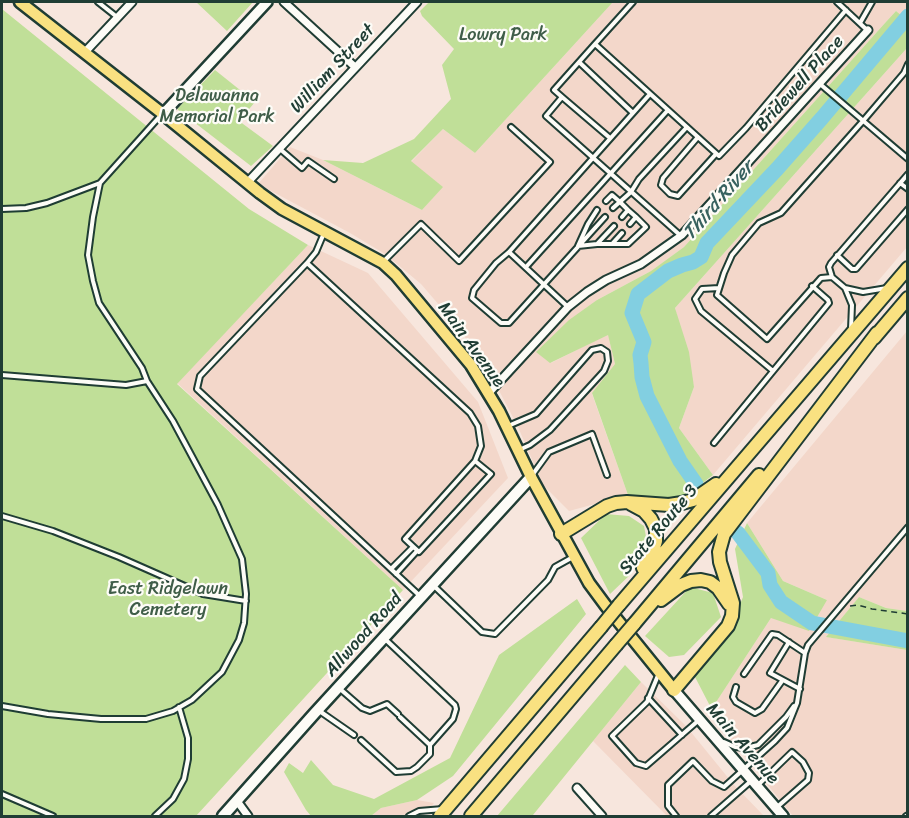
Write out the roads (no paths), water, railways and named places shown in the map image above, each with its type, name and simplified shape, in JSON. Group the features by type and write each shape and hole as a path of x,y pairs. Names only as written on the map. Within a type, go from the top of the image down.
{"highway":[{"name":"State Route 3","path":"443,813 908,268"},
{"path":"471,816 908,298"},
{"path":"674,690 728,626 732,616 733,603 719,552 724,534 877,333"},
{"path":"561,534 607,507 627,502 669,505 682,503 701,495 732,472"},
{"path":"619,605 653,551 656,541 656,529 651,519 644,511 627,502"},
{"path":"634,624 681,585 691,581 710,582 718,588 726,597 732,616"}],"main road":[{"name":"Main Avenue","path":"20,2 282,209 383,263 396,275 471,365 507,426 573,556 606,606 674,690"},
{"name":"Allwood Road","path":"223,816 531,477"}],"street":[{"path":"85,52 132,2"},
{"path":"163,114 267,2"},
{"path":"284,2 356,67"},
{"name":"William Street","path":"247,183 417,2"},
{"name":"Bridewell Place","path":"488,394 568,307 606,280 641,264 681,237 868,30"},
{"name":"Main Avenue","path":"674,690 783,816"},
{"path":"577,789 602,816"},
{"path":"237,801 248,816"}],"lane":[{"path":"98,2 117,17"},
{"path":"610,138 554,90 633,2"},
{"path":"837,2 868,30"},
{"path":"860,23 872,2"},
{"path":"595,44 719,156 746,128 846,10"},
{"path":"578,62 633,113"},
{"path":"832,277 820,278 767,339 717,295 732,255 759,223 781,213 904,73 908,64"},
{"path":"820,84 908,159"},
{"path":"605,217 509,323 501,323 472,298 474,290 496,264 650,94"},
{"path":"562,97 546,116 681,237"},
{"path":"526,267 668,110"},
{"path":"2,209 26,208 47,203 100,183 163,114"},
{"path":"383,263 421,224 459,261 550,162 511,127"},
{"path":"613,208 631,192 639,179 687,127"},
{"path":"698,137 663,178 661,185 670,194 678,196 716,154"},
{"path":"279,149 302,168 308,161 334,179"},
{"path":"850,336 852,304 845,288 832,277 829,267 908,174"},
{"path":"2,706 48,714 120,720 146,719 192,700 222,672 239,640 244,623 246,601 242,559 218,505 173,421 147,381 142,368 99,303 88,255 100,183"},
{"path":"900,183 908,189"},
{"path":"578,246 628,244 646,226 612,195 606,201"},
{"path":"837,255 852,269 856,269 908,209"},
{"path":"578,246 597,210"},
{"path":"622,217 628,210"},
{"path":"630,224 636,218"},
{"path":"597,244 614,226"},
{"path":"325,231 316,252 200,376 197,389 421,597"},
{"path":"612,244 622,233"},
{"path":"509,252 568,307"},
{"path":"307,263 470,412 478,426 481,446 475,461 405,539 417,551"},
{"path":"714,443 828,303 824,296 812,286"},
{"path":"719,288 702,289 695,299 701,311 773,371"},
{"path":"845,288 863,292 891,288"},
{"path":"877,333 908,306"},
{"path":"507,426 536,414 592,350 601,348 607,352 606,366 596,379 550,430 519,450"},
{"path":"2,375 126,385 147,381"},
{"path":"531,477 549,452 592,434 607,476"},
{"path":"396,574 490,474 475,461"},
{"path":"2,516 53,531 203,594 246,601"},
{"path":"676,816 669,806 668,785 693,761 712,781 724,787 787,728 800,689 805,653 817,635 908,527"},
{"path":"391,569 413,547"},
{"path":"432,584 482,632 495,634 548,580 555,567 573,556"},
{"path":"744,674 772,634 778,634 805,653"},
{"path":"384,638 455,705 453,719 430,745"},
{"path":"789,642 770,673 800,689"},
{"path":"659,672 647,702 612,736 636,763 646,766 699,720"},
{"path":"736,687 733,696 736,702 755,713 762,709 782,681"},
{"path":"338,687 362,708 370,711 387,705 430,745 431,750 428,758 411,771 396,772 361,740"},
{"path":"648,698 682,735"},
{"path":"707,729 735,747 746,748 758,745 786,717 796,703"},
{"path":"155,816 160,814 173,799 184,779 188,759 188,738 178,707"},
{"path":"318,710 354,735"},
{"path":"711,816 792,752 803,762 809,773 808,780 776,809"},
{"path":"2,794 53,816"},
{"path":"409,816 419,811 443,813"}],"waterway":[{"name":"Third River","path":"696,484 680,461 647,396 640,355 644,342 632,313 638,294 668,271 701,257 707,243 777,169 908,16"},
{"name":"Third River","path":"738,533 768,573 770,585 781,602 812,623 908,641"}],"park label":[{"name":"Lowry Park","path":"503,35"},
{"name":"Delawanna Memorial Park","path":"217,106"},
{"name":"East Ridgelawn Cemetery","path":"168,599"}]}
